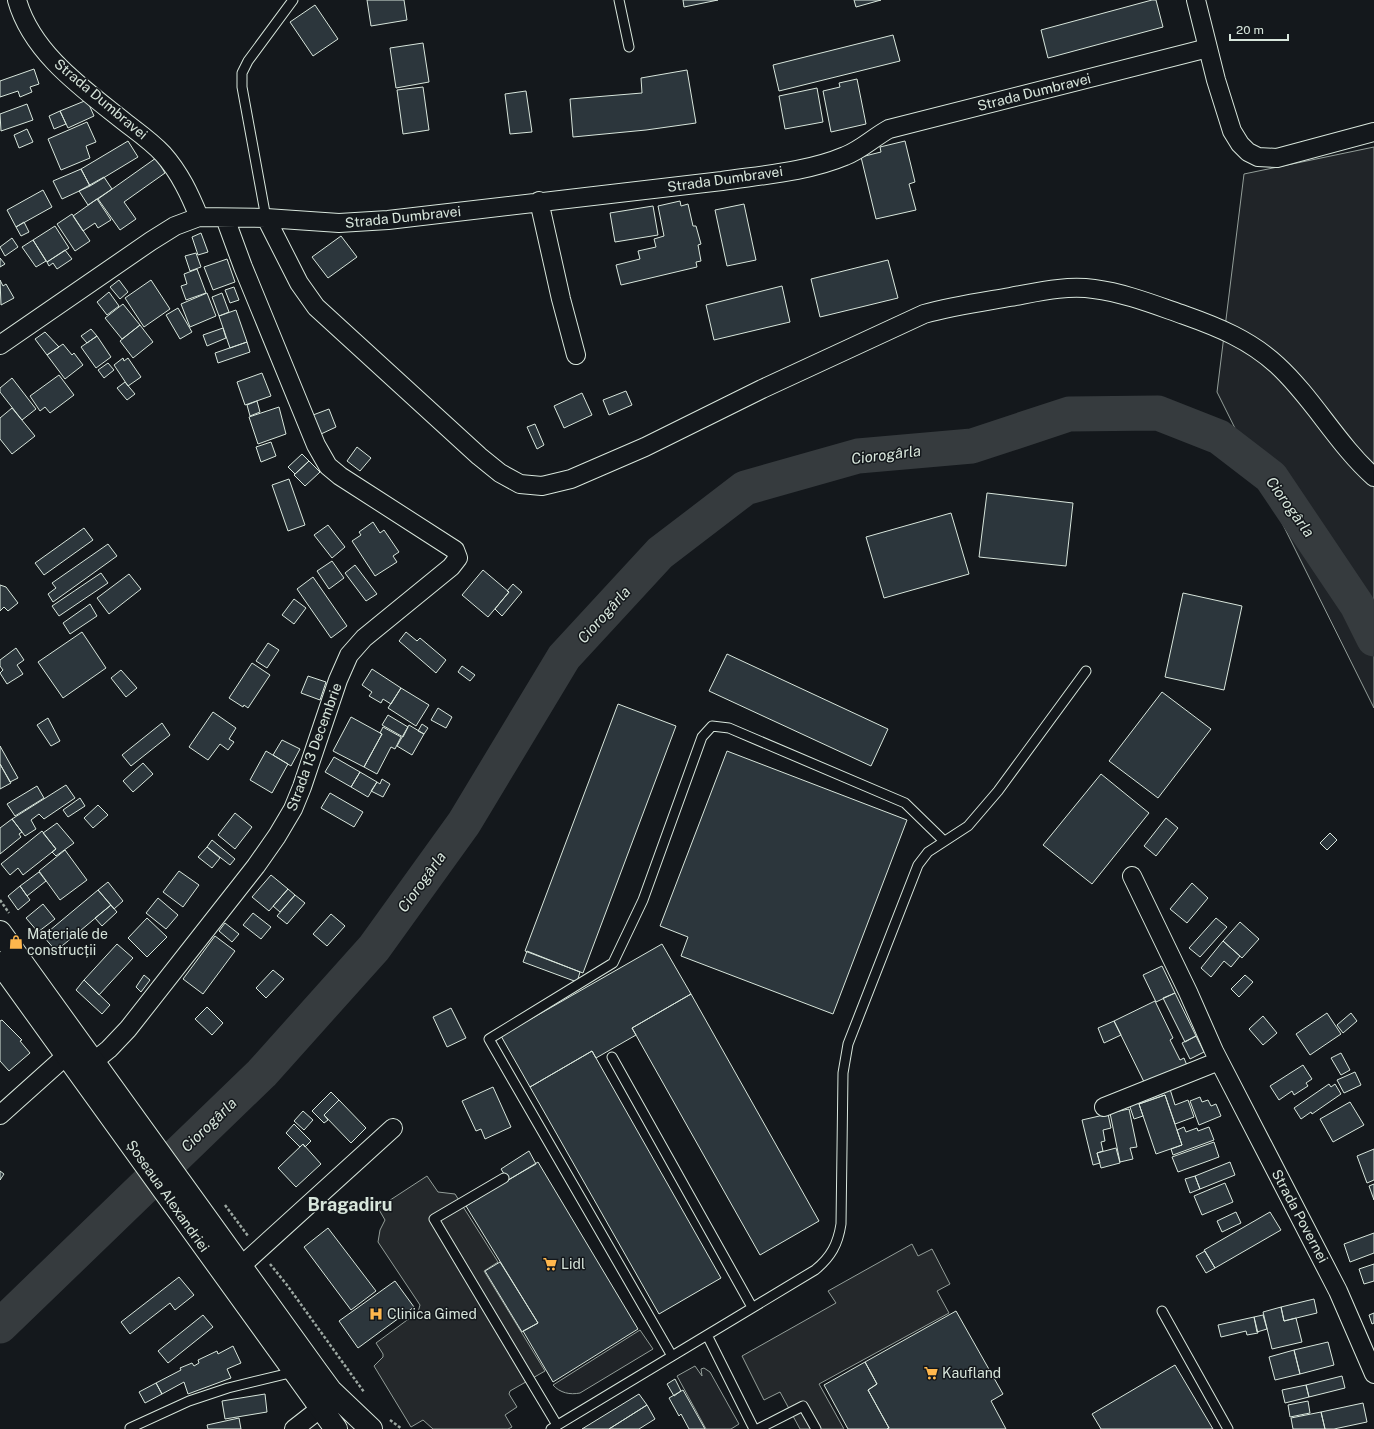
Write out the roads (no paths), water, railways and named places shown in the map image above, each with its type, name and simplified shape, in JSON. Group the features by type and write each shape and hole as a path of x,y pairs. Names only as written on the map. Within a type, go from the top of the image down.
{"highway":[{"name":"Șoseaua Alexandriei","path":"0,932 93,1062 105,1092"},
{"name":"Șoseaua Alexandriei","path":"0,963 67,1055 105,1092 206,1234 294,1372 336,1429"},
{"name":"Șoseaua Alexandriei","path":"206,1234 241,1266 331,1391 379,1424"}],"street":[{"name":"Strada Dumbravei","path":"17,0 27,25 48,54 86,91 154,144 164,155 187,188 199,217"},
{"path":"1196,0 1232,131 1240,144 1248,152 1258,157 1277,158 1374,132"},
{"name":"Strada Dumbravei","path":"0,345 151,240 175,226 199,217 266,218 339,224 388,220 539,201 722,181 816,165 846,156 889,129 1208,48"},
{"path":"539,201 561,299 576,355"},
{"name":"Strada 13 Decembrie","path":"93,1062 109,1049 128,1029 256,866 277,836 293,808 302,787 338,680 349,655 364,638 451,567 458,558 455,550 340,476 328,466 316,445 243,267 225,218"},
{"path":"266,218 299,283 316,307 479,456 500,473 520,484 542,486 571,479 645,447 762,389 924,314 948,307 1068,288 1093,289 1120,293 1214,326 1247,342 1262,352 1296,383 1352,453 1374,477"},
{"name":"Strada Povernei","path":"1132,876 1188,992 1219,1061 1335,1284 1374,1374"},
{"path":"0,1115 67,1055"},
{"path":"1104,1107 1219,1061"},
{"path":"241,1266 393,1128"},
{"path":"294,1429 322,1408"}],"lane":[{"path":"266,218 242,87 242,73 248,61 293,0"},
{"path":"619,0 629,47"},
{"path":"504,1178 434,1219 554,1427 826,1262 836,1246 841,1224 843,1073 848,1044 918,865 928,852 968,826 998,791 1086,671"},
{"path":"672,1356 489,1039 613,963 643,900 702,737 712,726 729,728 905,803 944,841"},
{"path":"612,1057 752,1307"},
{"path":"1162,1312 1228,1429"},
{"path":"707,1335 754,1429"},
{"path":"130,1428 188,1401 228,1388 294,1372"},
{"path":"758,1429 803,1406 816,1429"}],"waterway":[{"name":"Ciorogârla","path":"0,1326 262,1073 374,948 464,823 564,657 660,553 745,488 858,456 972,446 1069,414 1158,413 1219,437 1271,477 1357,605 1374,639"}],"place":[{"name":"Materiale de construcții","path":"16,942"},
{"name":"Lidl","path":"550,1264"},
{"name":"Clinica Gimed","path":"376,1314"},
{"name":"Kaufland","path":"931,1373"}],"district":[{"name":"Bragadiru","path":"350,1205"}]}
